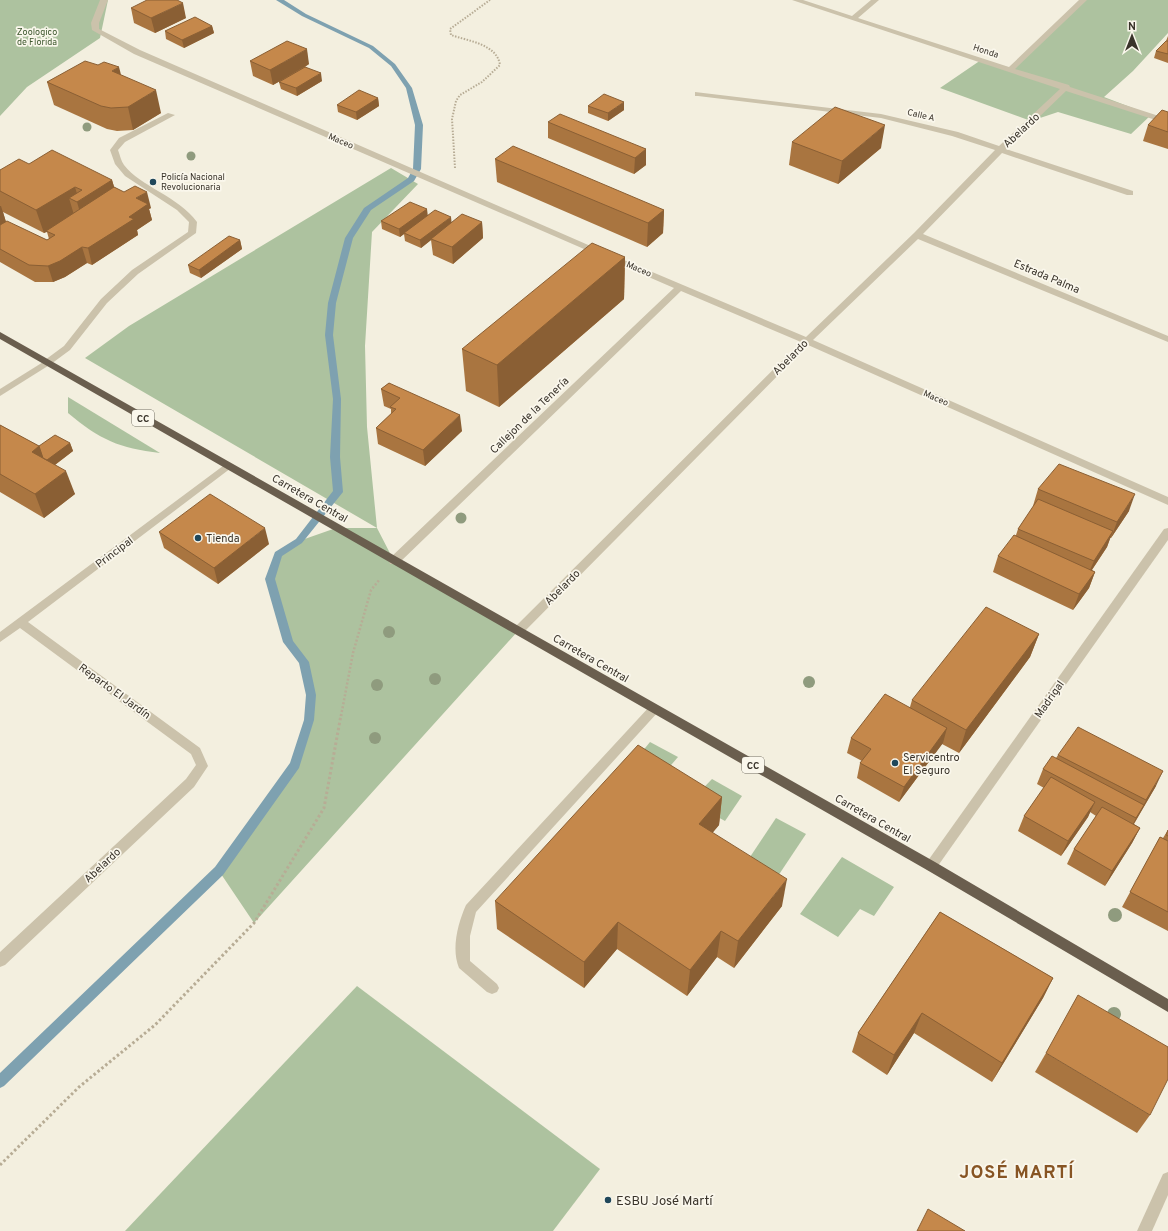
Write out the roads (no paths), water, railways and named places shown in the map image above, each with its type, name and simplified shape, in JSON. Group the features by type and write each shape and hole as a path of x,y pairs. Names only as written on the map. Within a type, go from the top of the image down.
{"highway":[{"name":"Carretera Central","path":"0,335 227,466 288,499 336,528 931,866 1168,1006"}],"street":[{"name":"Maceo","path":"104,0 94,23 96,30 137,52 453,190 807,341 1168,501"},
{"name":"Honda","path":"796,0 1011,69 1168,122"},
{"path":"853,19 875,0"},
{"path":"1011,69 1083,0"},
{"name":"Abelardo","path":"518,631 807,341 917,235 1001,149 1066,88"},
{"name":"Calle A","path":"698,94 881,116 955,134 1130,193"},
{"path":"0,393 67,348 104,300 135,272 192,233 193,222 180,208 128,174 119,164 114,150 122,140 171,115"},
{"name":"Estrada Palma","path":"917,235 1168,339"},
{"name":"Callejon de la Tenería","path":"394,561 680,287"},
{"name":"Principal","path":"0,638 227,466"},
{"name":"Madrigal","path":"931,866 1168,532"},
{"name":"Reparto El Jardín","path":"21,622 196,751 202,766"},
{"path":"492,988 464,964 462,931 471,909 610,759 654,709"},
{"name":"Abelardo","path":"0,961 190,783 202,766"},
{"path":"1144,1231 1168,1179"}],"waterway":[{"path":"0,1082 219,871 295,765 309,720 311,695 304,662 288,642 270,579 278,554 299,541 338,492 335,457 337,399 329,335 332,303 349,238 368,208 411,179 417,169 419,125 409,88 393,65 371,47 304,15 279,0"}],"place":[{"name":"Policía Nacional Revolucionaria","path":"153,182"},
{"name":"Tienda","path":"198,538"},
{"name":"Servicentro El Seguro","path":"895,763"},
{"name":"ESBU José Martí","path":"608,1200"}],"district":[{"name":"JOSÉ MARTÍ","path":"1017,1172"}],"park label":[{"name":"Zoologico de Florida","path":"37,38"}]}
